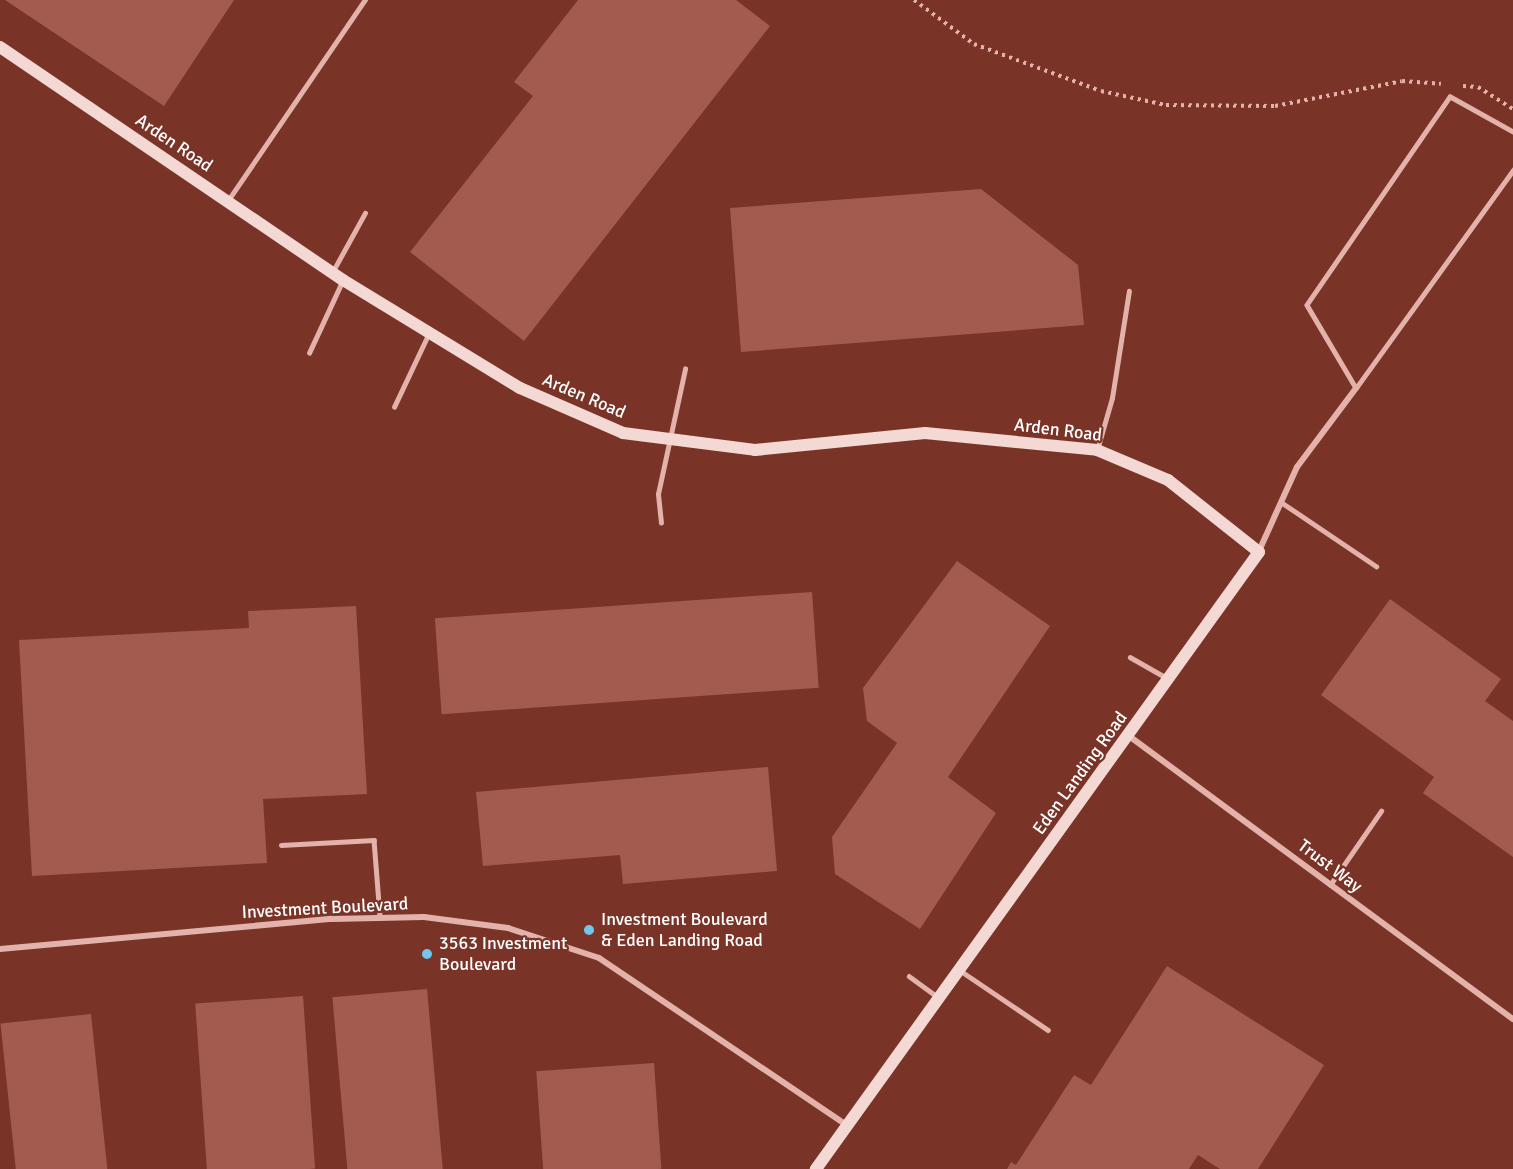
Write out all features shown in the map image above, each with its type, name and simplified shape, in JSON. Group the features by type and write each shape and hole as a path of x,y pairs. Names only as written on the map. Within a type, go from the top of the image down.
{"street":[{"name":"Arden Road","path":"0,47 343,280 430,330 520,388 623,433 755,450 925,433 1097,450 1168,480 1259,552"},
{"name":"Eden Landing Road","path":"816,1169 1259,552 1297,467 1356,388"},
{"name":"Trust Way","path":"1129,736 1513,1019"},
{"name":"Investment Boulevard","path":"0,949 380,917 508,928 599,958 848,1126"}],"lane":[{"path":"227,202 365,0"},
{"path":"1513,132 1450,97 1307,305 1356,388 1513,170"},
{"path":"332,273 366,213"},
{"path":"309,353 343,280"},
{"path":"1097,450 1112,398 1129,291"},
{"path":"394,407 430,330"},
{"path":"661,523 658,494 672,439 685,369"},
{"path":"1281,502 1376,566"},
{"path":"1130,657 1169,680"},
{"path":"1330,885 1381,811"},
{"path":"281,846 374,840 380,917"},
{"path":"960,970 1048,1029"},
{"path":"909,976 940,999"}],"path":[{"path":"914,0 974,44 1101,91 1166,105 1275,106 1402,81 1445,84"},
{"path":"1456,85 1478,87 1513,109"}],"building":[{"path":"5,0 234,0 164,106"},
{"path":"578,0 736,0 770,26 524,341 410,252 533,96 514,82"},
{"path":"981,189 1078,265 1084,325 741,352 730,208"},
{"path":"957,561 1050,626 948,777 996,813 920,929 835,874 832,837 897,743 867,721 863,688"},
{"path":"812,592 819,688 442,714 435,618"},
{"path":"1390,599 1501,679 1485,701 1513,721 1513,857 1423,793 1434,777 1321,695"},
{"path":"356,606 367,794 263,799 267,863 32,876 19,640 249,628 248,611"},
{"path":"768,767 777,871 623,884 620,855 483,866 476,792"},
{"path":"1167,966 1324,1065 1258,1169 1220,1169 1198,1155 1189,1169 1007,1169 1011,1162 1016,1165 1074,1075 1091,1085"},
{"path":"427,989 443,1169 347,1169 332,997"},
{"path":"303,996 315,1169 207,1169 195,1004"},
{"path":"91,1014 107,1169 16,1169 0,1024"},
{"path":"654,1063 661,1169 543,1169 536,1071"}],"place":[{"name":"Investment Boulevard & Eden Landing Road","path":"589,930"},
{"name":"3563 Investment Boulevard","path":"427,954"}]}
